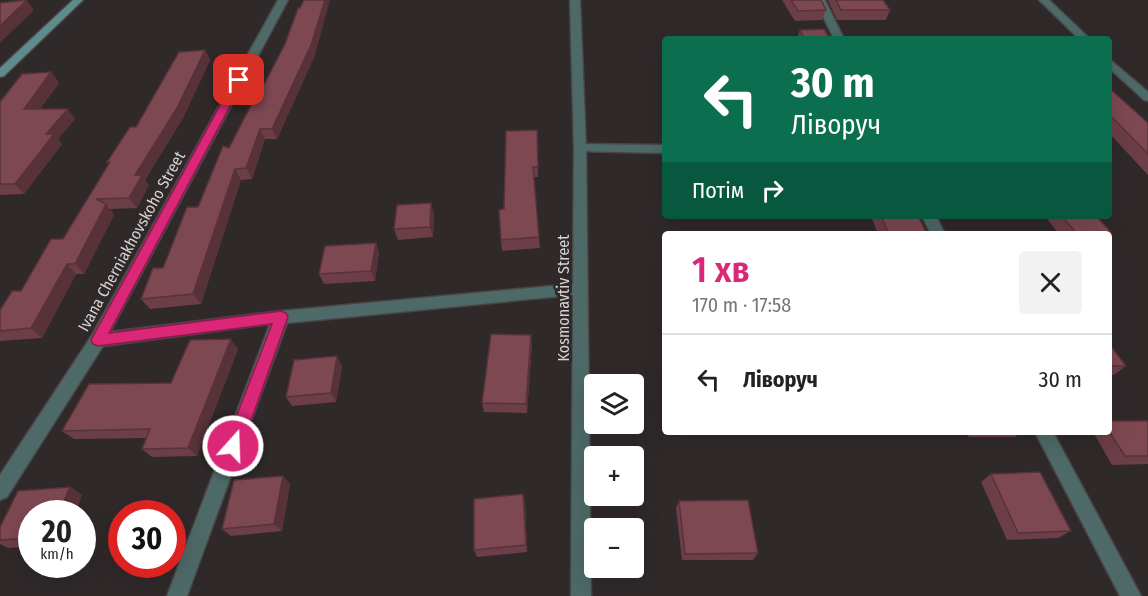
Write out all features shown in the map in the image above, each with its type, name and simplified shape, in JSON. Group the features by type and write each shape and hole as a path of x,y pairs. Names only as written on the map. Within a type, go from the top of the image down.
{"street":[{"path":"0,74 78,0"},
{"name":"Ivana Cherniakhovskoho Street","path":"0,491 98,340 283,0"},
{"name":"Kosmonavtiv Street","path":"575,0 580,148 581,596"},
{"path":"820,0 838,36"},
{"path":"1044,0 1082,36"},
{"path":"1112,65 1148,98"},
{"path":"580,148 662,149"},
{"path":"98,340 281,317 581,289"},
{"path":"177,596 281,317"},
{"path":"1046,435 1131,596"}],"building":[{"path":"27,0 0,26 0,3"},
{"path":"304,0 325,0 311,45 272,129 260,129 246,168 235,169 193,294 141,299 153,268 163,268 187,207 198,207 223,146 229,148 256,95 258,96 285,44 298,8"},
{"path":"791,0 821,0 826,10 798,11"},
{"path":"836,0 883,0 890,10 841,10"},
{"path":"824,29 828,36 803,36 800,30"},
{"path":"205,50 177,108 135,175 142,175 129,198 96,199 106,204 75,264 67,264 31,328 0,331 0,310 12,291 21,291 51,239 63,239 110,162 107,162 130,127 136,127 179,52"},
{"path":"51,72 24,109 68,109 46,134 54,134 15,184 0,184 0,102 22,74"},
{"path":"1112,91 1148,123 1148,154 1112,117"},
{"path":"537,130 538,167 533,167 539,237 501,240 499,210 504,209 506,131"},
{"path":"431,203 430,227 394,229 397,205"},
{"path":"882,219 920,219 926,231 888,231"},
{"path":"1064,219 1099,219 1110,231 1074,231"},
{"path":"376,243 371,271 319,274 325,246"},
{"path":"491,334 531,335 526,404 482,403"},
{"path":"231,339 188,448 142,449 150,429 62,431 89,384 171,383 190,340"},
{"path":"1112,347 1126,366 1112,366"},
{"path":"337,356 331,393 286,397 294,360"},
{"path":"1112,421 1148,421 1148,456 1125,456 1111,435"},
{"path":"1040,472 1071,531 1018,533 991,474"},
{"path":"283,476 274,524 222,529 234,480"},
{"path":"70,487 64,500 18,500 18,539 0,540 0,527 18,491"},
{"path":"523,494 526,545 474,550 474,499"},
{"path":"748,500 758,553 685,554 679,501"}],"route":[{"path":"233,446 281,317 98,340 239,80"}]}
